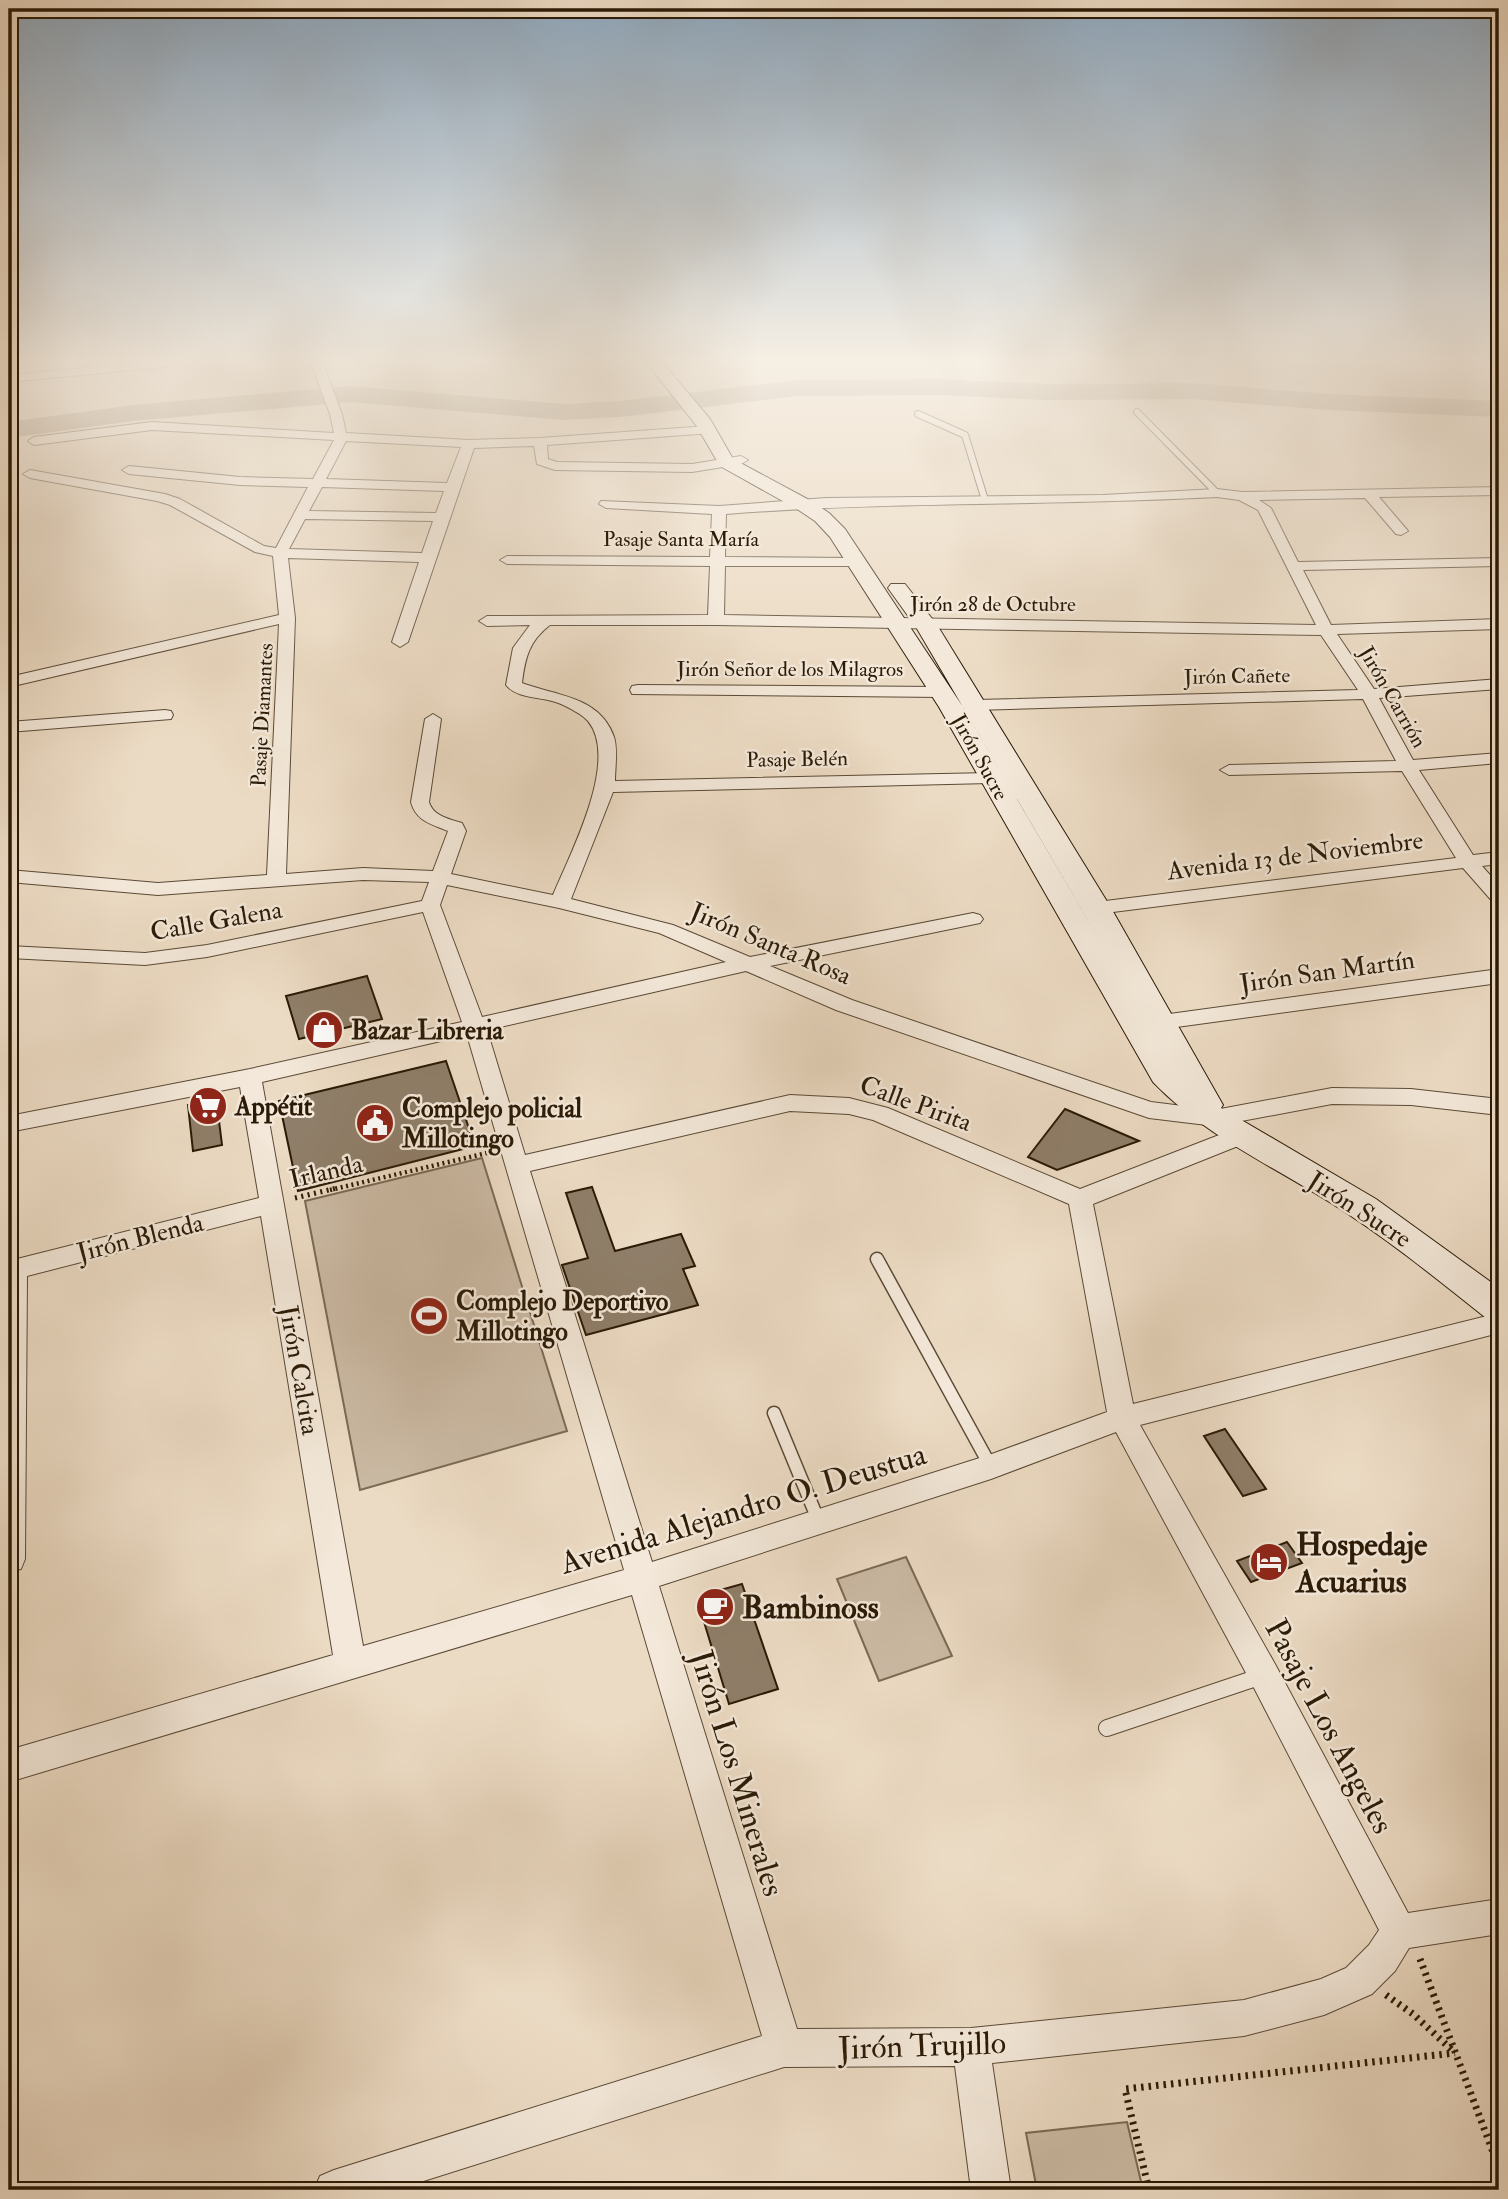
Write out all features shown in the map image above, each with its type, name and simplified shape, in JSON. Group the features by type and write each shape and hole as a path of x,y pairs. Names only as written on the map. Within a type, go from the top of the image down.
{"street":[{"path":"280,554 328,464"},
{"path":"400,642 443,517 450,487 460,464"},
{"path":"549,464 555,466 692,468 718,464"},
{"name":"Jirón Sucre","path":"738,464 815,504 839,510 856,529 926,625 1227,1127"},
{"path":"129,470 240,481 450,487"},
{"path":"30,474 160,497 175,502 253,547 280,554 429,558"},
{"name":"Pasaje Santa María","path":"606,504 719,510 815,504 1217,494 1242,496 1499,491"},
{"path":"1369,494 1401,531"},
{"name":"Jirón Carrión","path":"1242,496 1264,509 1326,630 1368,694 1406,766 1468,862 1499,897"},
{"name":"Jirón Sucre","path":"815,504 822,517 838,533 943,692 990,778 1077,920 1164,1075 1183,1097 1227,1127 1344,1195 1499,1308"},
{"path":"716,620 720,559 719,510"},
{"path":"301,515 443,517"},
{"name":"Pasaje Diamantes","path":"275,880 287,618 280,554"},
{"name":"Pasaje Santa María","path":"507,560 720,559 855,562"},
{"path":"1293,566 1499,562"},
{"path":"9,682 287,618"},
{"name":"Jirón 28 de Octubre","path":"487,621 716,620 1326,630 1499,624"},
{"path":"545,622 532,630 521,642 514,685 564,699 594,717 606,738 606,787 560,902"},
{"name":"Jirón Cañete","path":"975,705 1368,694 1499,684"},
{"name":"Jirón Señor de los Milagros","path":"638,690 943,692"},
{"path":"9,727 165,715"},
{"path":"430,905 457,831 455,827 426,814 420,802 433,719"},
{"path":"1229,770 1406,766 1499,758"},
{"name":"Pasaje Belén","path":"606,787 990,778"},
{"name":"Avenida 13 de Noviembre","path":"1097,908 1499,858"},
{"name":"Jirón Santa Rosa","path":"9,876 158,890 363,874 439,877 560,902 666,929 844,1005 1149,1110 1227,1127 1332,1096 1410,1097 1499,1107"},
{"name":"Calle Galena","path":"9,952 145,959 207,951 430,905"},
{"name":"Jirón Los Minerales","path":"430,905 475,1027 515,1156 783,2048"},
{"path":"9,1124 250,1077 747,964 974,919"},
{"name":"Jirón San Martín","path":"1162,1022 1499,976"},
{"name":"Jirón Calcita","path":"250,1077 350,1663"},
{"name":"Calle Pirita","path":"515,1156 790,1103 822,1103 880,1114 1080,1199"},
{"path":"1080,1199 1227,1127"},
{"name":"Pasaje Los Angeles","path":"1080,1199 1122,1418 1407,1940"},
{"name":"Jirón Blenda","path":"11,1270 271,1204"},
{"path":"10,1559 11,1270"},
{"name":"Avenida Alejandro O. Deustua","path":"9,1766 643,1578 991,1468 1122,1418 1499,1323"},
{"path":"1407,1940 1499,1917"},
{"name":"Jirón Trujillo","path":"334,2190 783,2048 971,2047 1244,2018 1324,1997 1359,1981 1382,1958 1407,1940"},
{"path":"971,2047 991,2190"}],"lane":[{"path":"974,464 985,500"},
{"path":"1187,464 1217,494"},
{"path":"877,1259 991,1468"},
{"path":"774,1413 818,1522"},
{"path":"1107,1728 1264,1675"}],"path":[{"name":"Irlanda","path":"271,1204 515,1156"},
{"path":"1407,1940 1455,2053 1499,2168"},
{"path":"1359,1981 1388,1996 1413,2014 1455,2053"},
{"path":"1149,2190 1125,2089 1455,2053"}],"shaded area":[{"name":"Complejo Deportivo Millotingo","path":"482,1158 567,1431 360,1490 305,1201"},
{"path":"906,1557 952,1656 879,1681 837,1579"},
{"path":"1127,2122 1143,2190 1037,2190 1026,2133"}],"building":[{"path":"367,976 382,1019 299,1039 286,996"},
{"name":"Complejo policial Millotingo","path":"446,1061 475,1146 298,1191 279,1101"},
{"path":"207,1101 217,1105 222,1145 193,1151 188,1105"},
{"path":"1065,1109 1139,1141 1057,1170 1028,1157"},
{"path":"592,1187 615,1251 681,1234 695,1266 683,1269 698,1305 586,1335 562,1265 588,1258 566,1193"},
{"path":"1225,1429 1266,1489 1243,1496 1204,1436"},
{"name":"Hospedaje Acuarius","path":"1287,1542 1302,1563 1251,1582 1237,1561"},
{"path":"742,1584 778,1689 729,1704 701,1612 713,1592"}],"place":[{"name":"Bazar Libreria","path":"324,1030"},
{"name":"Appétit","path":"208,1106"},
{"name":"Complejo policial Millotingo","path":"375,1123"},
{"name":"Complejo Deportivo Millotingo","path":"429,1316"},
{"name":"Hospedaje Acuarius","path":"1269,1562"},
{"name":"Bambinoss","path":"715,1607"}]}
